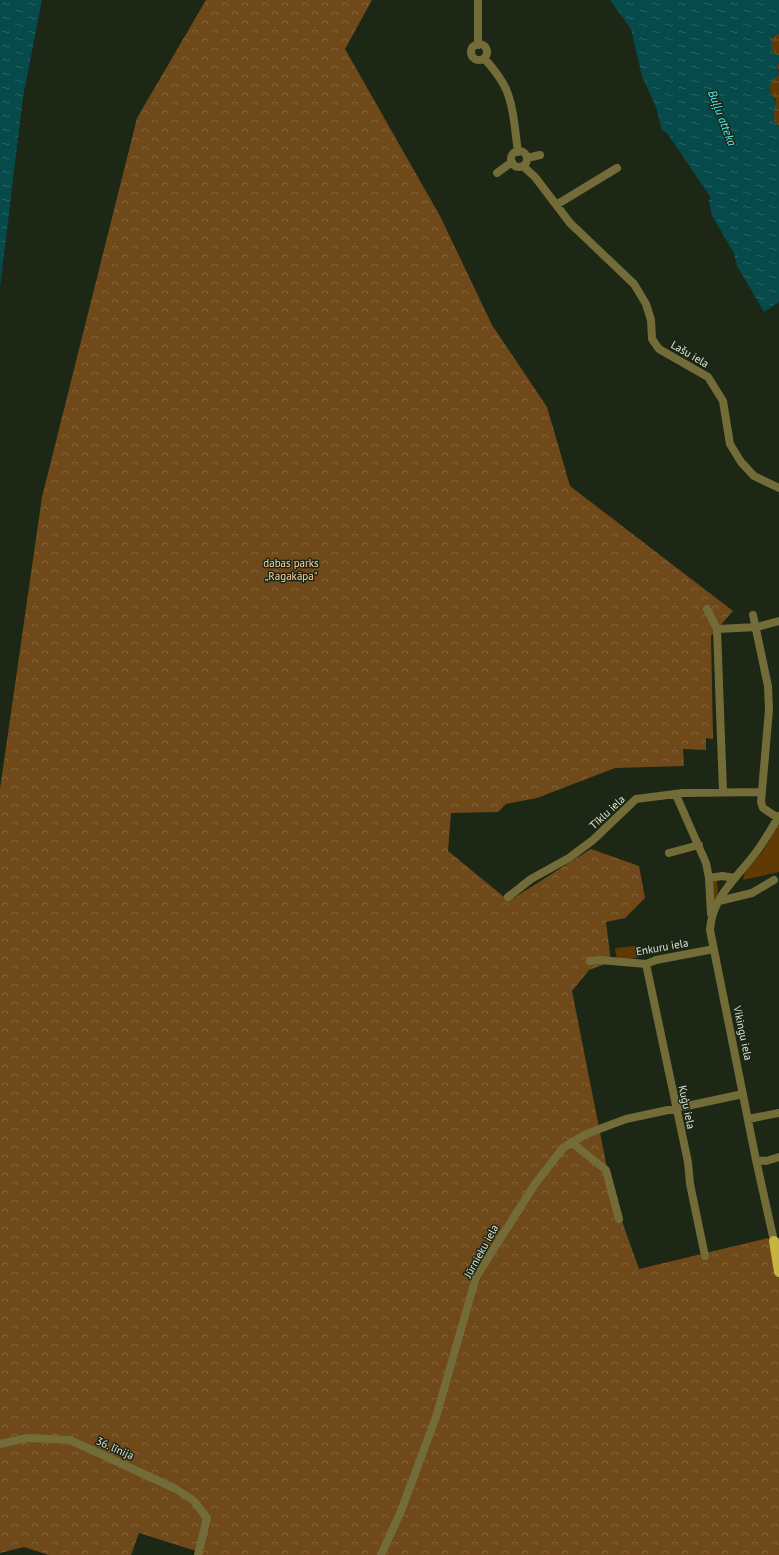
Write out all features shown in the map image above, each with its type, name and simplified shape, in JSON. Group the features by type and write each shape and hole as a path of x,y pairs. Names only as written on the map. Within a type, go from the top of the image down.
{"main road":[{"name":"Vikingu iela","path":"776,1241 779,1272"}],"street":[{"path":"478,0 478,44"},
{"path":"478,44 472,49 472,56 479,60 484,58"},
{"path":"478,44 486,49 484,58"},
{"path":"484,58 506,89 513,115 518,152 513,154 512,162 497,173"},
{"name":"Lašu iela","path":"518,152 524,154 525,162 570,223 634,284 646,304 651,320 652,339 659,349 708,377 723,401 730,444 741,462 754,476 779,488"},
{"path":"525,162 540,155"},
{"name":"Lašu iela","path":"512,162 515,166 525,162"},
{"path":"556,205 617,168"},
{"path":"705,610 717,629 723,792"},
{"path":"753,615 768,686 769,710 761,802 763,808 778,817"},
{"path":"717,629 756,627 779,621"},
{"name":"Tīklu iela","path":"508,897 531,879 569,858 593,840 636,799 683,793 761,792"},
{"path":"676,795 706,863 709,878 711,920"},
{"name":"Vikingu iela","path":"776,1241 756,1160 714,949 711,920 719,901 735,878 757,852 778,817"},
{"path":"669,853 699,845"},
{"path":"709,878 722,876 735,878"},
{"path":"719,901 752,893 774,880"},
{"name":"Enkuru iela","path":"590,961 600,960 646,964 656,960 714,949"},
{"name":"Kuģu iela","path":"646,964 705,1256"},
{"name":"Jūrnieku iela","path":"381,1555 401,1510 436,1417 476,1277 535,1184 555,1157 571,1142 607,1125 626,1119 743,1094"},
{"path":"748,1119 779,1113"},
{"path":"571,1142 606,1170 619,1219"},
{"path":"756,1160 766,1161 779,1158"},
{"name":"36. līnija","path":"0,1444 26,1438 70,1440 176,1489 194,1502 207,1518 198,1555"}],"green space":[{"name":"dabas parks „Ragakāpa\"","path":"206,0 372,0 345,49 440,216 492,325 547,407 570,486 733,611 711,636 713,739 706,738 706,750 683,749 684,766 615,768 537,798 506,804 498,812 451,813 448,851 509,901 591,849 639,866 645,898 625,918 606,922 611,962 589,970 572,991 612,1193 639,1269 768,1238 779,1247 779,1555 195,1555 196,1551 139,1533 131,1555 49,1555 24,1547 0,1553 0,789 42,497 137,118"},
{"path":"779,33 779,56 771,51 771,39"},
{"path":"779,71 779,126 773,120 776,100 771,95 769,85"},
{"path":"779,824 779,872 743,880 745,872 763,851"},
{"path":"712,880 717,881 718,894 714,902"},
{"path":"636,946 637,958 617,960 615,948"}],"water":[{"path":"0,0 42,0 23,97 0,288"},
{"name":"Buļļu atteka","path":"610,0 779,0 779,33 771,39 771,51 779,56 779,63 777,65 779,75 769,85 771,95 776,102 773,120 779,126 779,302 764,312 737,266 734,253 712,216 709,201 711,198 667,133 662,130 656,107 642,76 631,29"}]}
